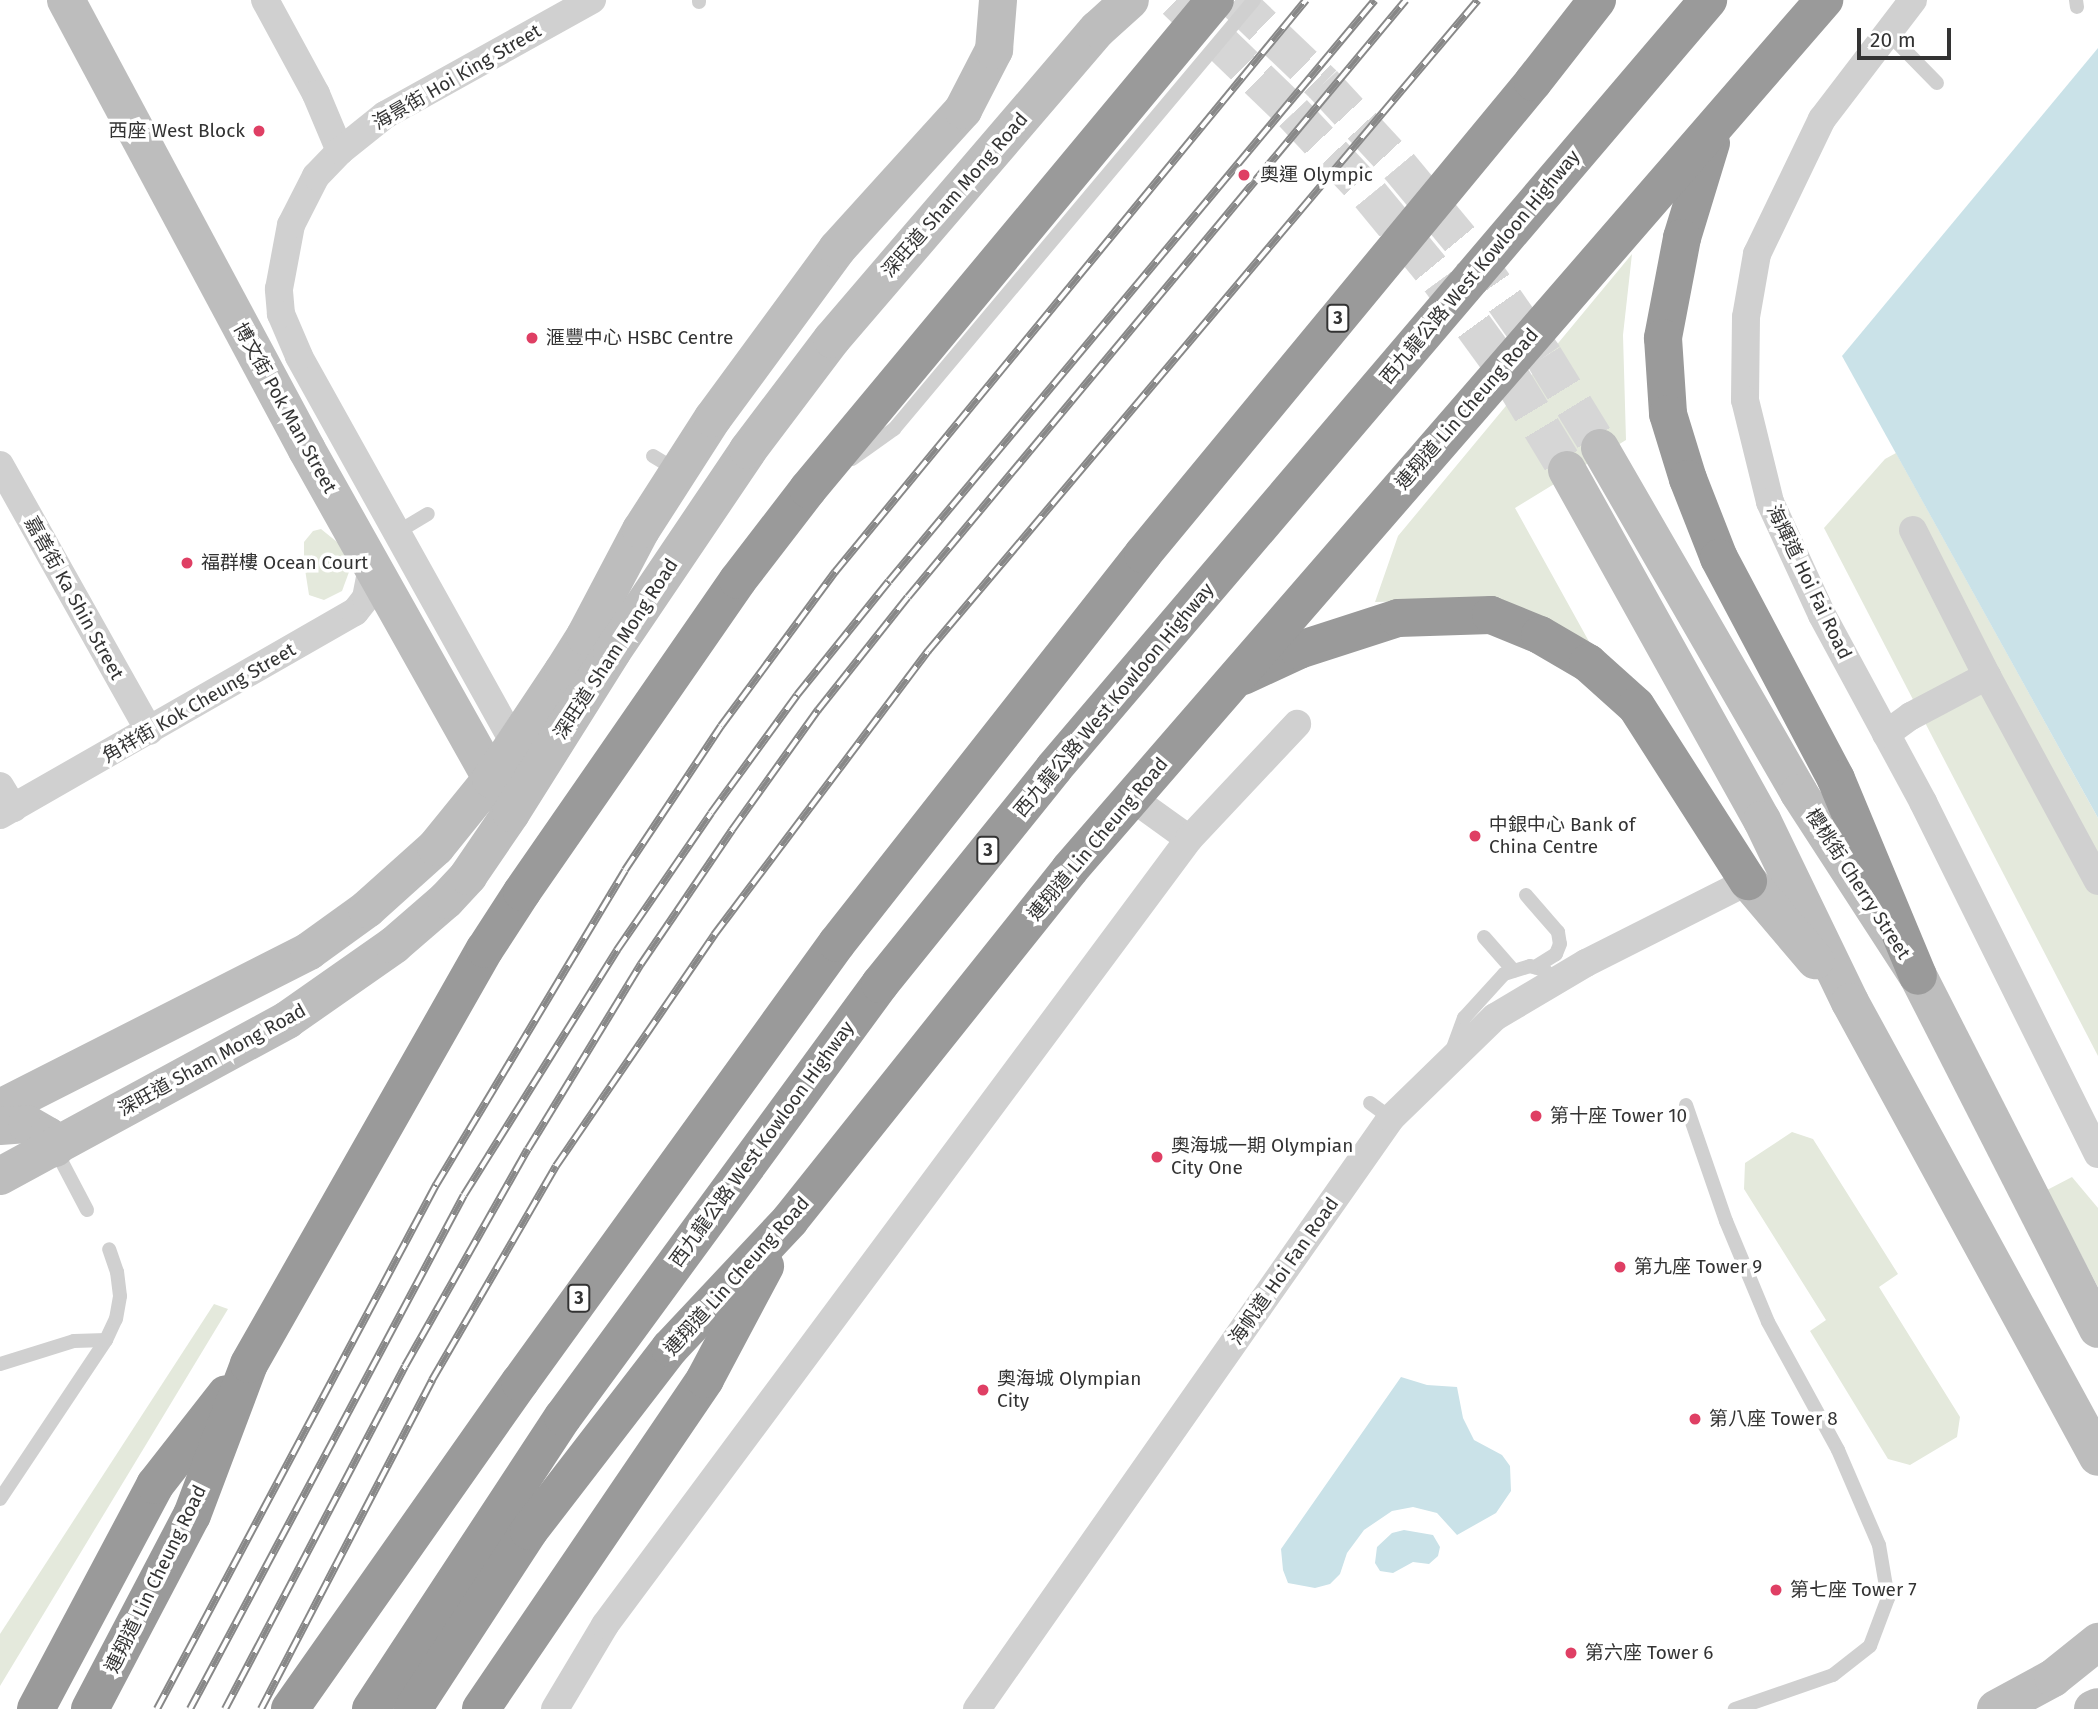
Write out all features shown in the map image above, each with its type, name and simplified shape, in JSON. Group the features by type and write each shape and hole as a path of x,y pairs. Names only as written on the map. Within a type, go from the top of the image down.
{"highway":[{"name":"連翔道 Lin Cheung Road","path":"90,1709 192,1516 249,1364 485,949 738,580 808,489 1214,0"},
{"name":"3","path":"290,1709 680,1157 876,892 1143,554 1517,102 1597,0"},
{"name":"西九龍公路 West Kowloon Highway","path":"371,1709 563,1417 741,1170 922,932 1054,768 1708,0"},
{"name":"連翔道 Lin Cheung Road","path":"412,1709 529,1531 670,1348 790,1220 1070,869 1504,365 1824,0"},
{"path":"1717,125 1696,186 1673,280 1663,338 1668,414 1688,479 1719,558 1836,779 1918,976"},
{"path":"1234,680 1299,650 1375,624 1442,615 1491,615 1539,635 1588,663 1636,706 1748,881"},
{"path":"481,1709 705,1379 790,1220"},
{"path":"36,1709 155,1485 249,1364"}],"main road":[{"name":"博文街 Pok Man Street","path":"66,0 372,568 511,813"},
{"name":"深旺道 Sham Mong Road","path":"0,1108 309,951 338,932 436,847 491,779 585,636 665,463 837,249 962,110 994,50 998,0"},
{"name":"深旺道 Sham Mong Road","path":"0,1176 287,1020 338,987 394,945 446,900 468,876 534,779 612,652 748,450 832,339 1098,29 1130,0"},
{"name":"櫻桃街 Cherry Street","path":"1600,448 1799,793 1918,976 2098,1329"},
{"path":"1567,470 1762,820 1850,1002 2098,1457"},
{"path":"1748,881 1850,1002"},
{"path":"0,1126 27,1124 48,1136 55,1148"},
{"path":"1996,1709 2053,1678 2098,1642"},
{"path":"2093,1709 2098,1707"}],"street":[{"path":"265,0 316,94 340,151"},
{"name":"海景街 Hoi King Street","path":"299,356 281,314 279,289 291,225 316,176 340,151 386,115 592,0"},
{"name":"海輝道 Hoi Fai Road","path":"1913,0 1822,119 1757,254 1746,317 1745,400 1770,502 1822,615 1886,734 2098,1154"},
{"name":"博文街 Pok Man Street","path":"299,356 534,779"},
{"name":"嘉善街 Ka Shin Street","path":"0,465 149,731"},
{"path":"1913,530 1987,676 2098,881"},
{"name":"角祥街 Kok Cheung Street","path":"4,803 149,731 355,612 366,598 372,568"},
{"path":"1886,734 1911,716 1987,676"},
{"path":"555,1709 605,1625 1189,839 1297,724"},
{"path":"1132,797 1189,839"},
{"name":"海帆道 Hoi Fan Road","path":"977,1709 1380,1110 1448,1063 1495,1017 1546,974 1748,881"}],"lane":[{"path":"808,489 894,429 1254,0"},
{"path":"1888,33 1937,83"},
{"path":"396,533 428,514"},
{"path":"1448,1063 1464,1018 1504,974 1514,971 1546,974 1556,954 1560,944 1558,932 1527,895"},
{"path":"1484,937 1514,971"},
{"path":"1686,1105 1726,1221 1768,1322 1839,1450 1879,1545 1888,1598 1870,1647 1833,1675 1735,1709"},
{"path":"55,1148 87,1210"},
{"path":"0,1499 106,1340 116,1319 120,1296 117,1272 109,1249"},
{"path":"0,1364 74,1340 106,1340"}],"shaded area":[{"path":"1632,254 1623,335 1626,440 1515,508 1597,656 1463,600 1375,602 1398,536"},
{"path":"1896,453 2098,818 2098,1056 1824,528 1885,459"},
{"path":"321,529 342,546 349,572 342,591 324,600 309,595 304,563 304,542 313,531"},
{"path":"1792,1132 1813,1139 1898,1274 1879,1287 1960,1417 1957,1437 1910,1465 1888,1459 1810,1331 1826,1320 1744,1189 1745,1163"},
{"path":"2072,1177 2098,1208 2098,1287 2047,1190"},
{"path":"214,1304 228,1309 0,1686 0,1634"}],"water":[{"path":"2098,48 2098,818 1842,356"},
{"path":"1401,1377 1427,1385 1457,1387 1463,1418 1474,1440 1502,1455 1510,1466 1511,1491 1496,1513 1457,1535 1437,1513 1413,1507 1392,1511 1364,1530 1347,1553 1340,1574 1330,1584 1315,1588 1288,1583 1283,1570 1281,1549"},
{"path":"1404,1530 1433,1535 1440,1547 1438,1556 1429,1564 1413,1562 1393,1573 1380,1571 1375,1563 1377,1547 1392,1533"}],"tunnel":[{"path":"1176,0 1293,113 1370,195 1440,280 1512,379 1567,470"},
{"path":"1235,0 1323,84 1399,166 1472,254 1544,357 1600,448"}],"railway":[{"path":"157,1709 436,1185 625,870 721,726 835,572 1306,0"},
{"path":"190,1709 464,1195 617,950 711,813 797,695 889,581 1375,0"},
{"path":"225,1709 405,1366 528,1149 641,964 732,830 818,710 908,597 1406,0"},
{"path":"261,1709 432,1380 556,1166 714,935 928,651 1478,0"}],"place":[{"name":"西座 West Block","path":"259,131"},
{"name":"奧運 Olympic","path":"1244,175"},
{"name":"滙豐中心 HSBC Centre","path":"532,338"},
{"name":"福群樓 Ocean Court","path":"187,563"},
{"name":"中銀中心 Bank of China Centre","path":"1475,836"},
{"name":"第十座 Tower 10","path":"1536,1116"},
{"name":"奧海城一期 Olympian City One","path":"1157,1157"},
{"name":"第九座 Tower 9","path":"1620,1267"},
{"name":"奧海城 Olympian City","path":"983,1390"},
{"name":"第八座 Tower 8","path":"1695,1419"},
{"name":"第七座 Tower 7","path":"1776,1590"},
{"name":"第六座 Tower 6","path":"1571,1653"}]}
